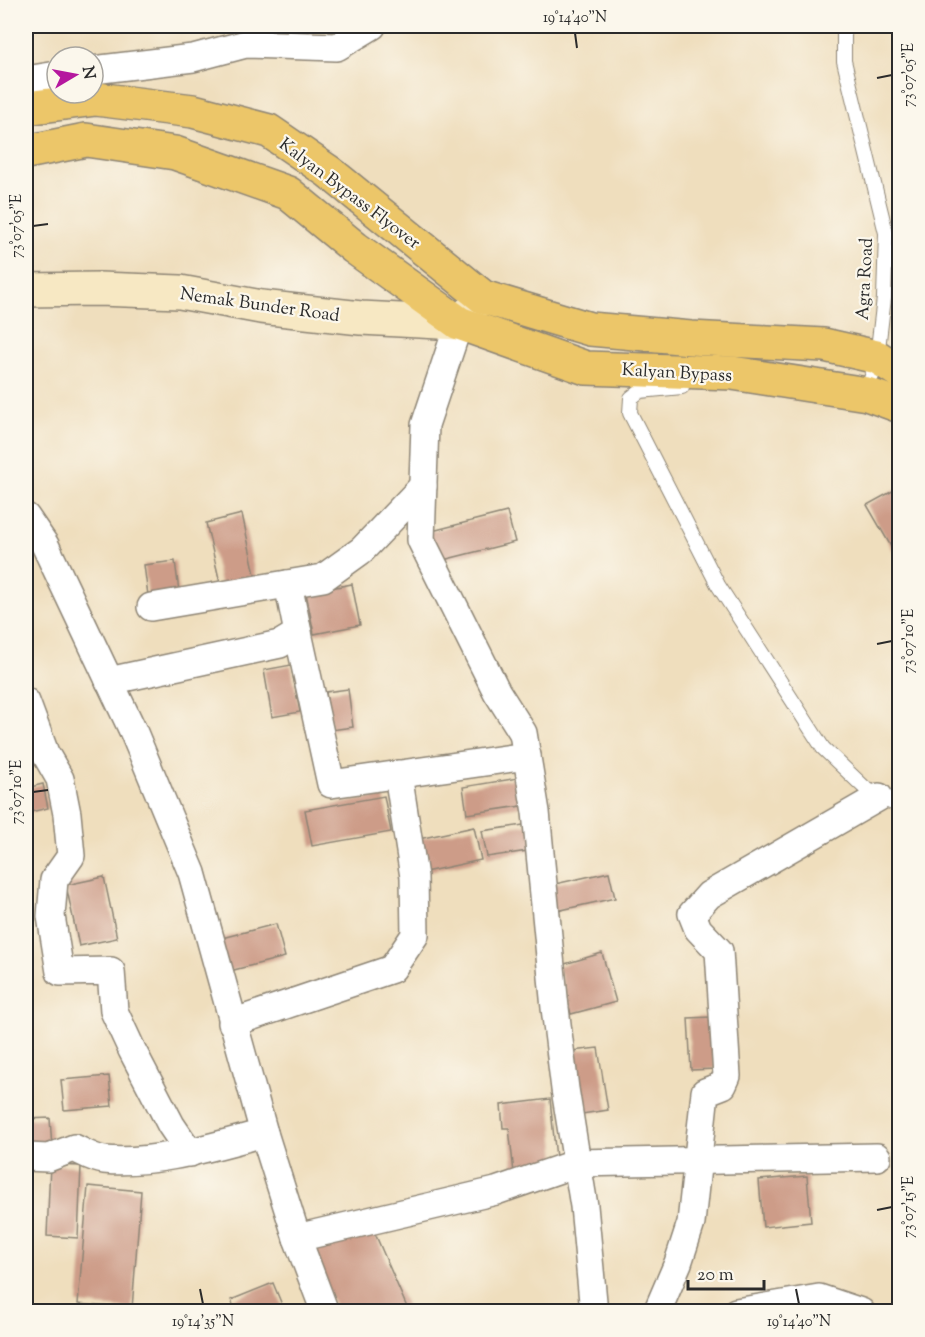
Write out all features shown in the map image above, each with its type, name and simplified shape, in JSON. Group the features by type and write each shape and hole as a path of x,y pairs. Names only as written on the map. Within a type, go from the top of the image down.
{"main road":[{"name":"Kalyan Bypass Flyover","path":"26,108 96,99 193,111 269,131 329,172 483,297"},
{"name":"Kalyan Bypass Flyover","path":"26,152 86,140 175,153 288,193 355,248 459,323"},
{"name":"Kalyan Bypass","path":"483,297 590,329 691,338 824,345 888,365"},
{"name":"Kalyan Bypass","path":"459,323 586,368 732,373 867,394 900,406"}],"street":[{"path":"105,68 192,57 246,44 337,47 372,26"},
{"path":"26,80 45,77"},
{"path":"26,164 104,153 124,154 188,165"},
{"name":"Nemak Bunder Road","path":"26,290 99,289 180,292 261,308 361,318 459,323"},
{"path":"483,297 459,323 425,425 421,540 497,693 523,733 536,812 555,1008 565,1089 584,1206 594,1311"},
{"path":"151,607 323,578 362,550 423,486"},
{"path":"26,517 45,545 134,733 192,873 264,1133 297,1238 325,1311"},
{"path":"288,584 331,784 527,756"},
{"path":"109,681 280,644 298,633"},
{"path":"26,702 45,753 60,779 67,814 71,856 54,880 51,916 60,972 111,971 114,1011 171,1125 190,1153"},
{"path":"232,1023 392,969 416,935 414,878 398,774"},
{"path":"657,1311 692,1223 705,1092 723,1085 727,1076 718,951 698,929 692,914 709,895 890,802"},
{"path":"26,1157 48,1158 74,1148 102,1160 139,1160 190,1153 264,1133"},
{"path":"297,1238 496,1191 577,1163 877,1156"},
{"path":"736,1311 819,1298 861,1311"}],"lane":[{"name":"Agra Road","path":"844,26 844,61 885,233 884,298 888,365 867,394"},
{"path":"732,373 695,386 640,391 631,398 630,413 717,585 823,748 865,788 890,802"}],"building":[{"path":"900,487 900,562 867,505"},
{"path":"507,512 515,542 435,562 428,532"},
{"path":"242,514 256,579 221,587 206,523"},
{"path":"175,561 180,599 149,603 144,565"},
{"path":"352,584 360,625 314,634 306,593"},
{"path":"291,665 300,712 272,717 264,670"},
{"path":"348,689 353,727 331,730 326,692"},
{"path":"524,777 528,805 467,814 463,787"},
{"path":"43,784 48,808 26,813 26,788"},
{"path":"384,796 391,832 312,846 305,810"},
{"path":"530,824 534,850 487,857 482,831"},
{"path":"474,827 481,860 420,873 414,840"},
{"path":"609,872 615,898 552,912 546,886"},
{"path":"104,877 117,938 79,946 66,885"},
{"path":"276,924 285,957 222,973 214,940"},
{"path":"602,953 616,1002 571,1014 558,966"},
{"path":"712,1017 715,1069 691,1070 688,1018"},
{"path":"598,1048 608,1110 582,1114 572,1051"},
{"path":"109,1076 112,1106 64,1110 61,1080"},
{"path":"550,1099 557,1168 514,1173 509,1128 503,1128 501,1105"},
{"path":"50,1118 52,1148 26,1149 26,1119"},
{"path":"50,1165 81,1166 78,1238 47,1236"},
{"path":"807,1176 811,1222 763,1227 759,1180"},
{"path":"88,1186 141,1191 132,1309 78,1304"},
{"path":"370,1222 409,1312 337,1312 309,1249"},
{"path":"273,1283 285,1312 236,1312 231,1300"}]}
